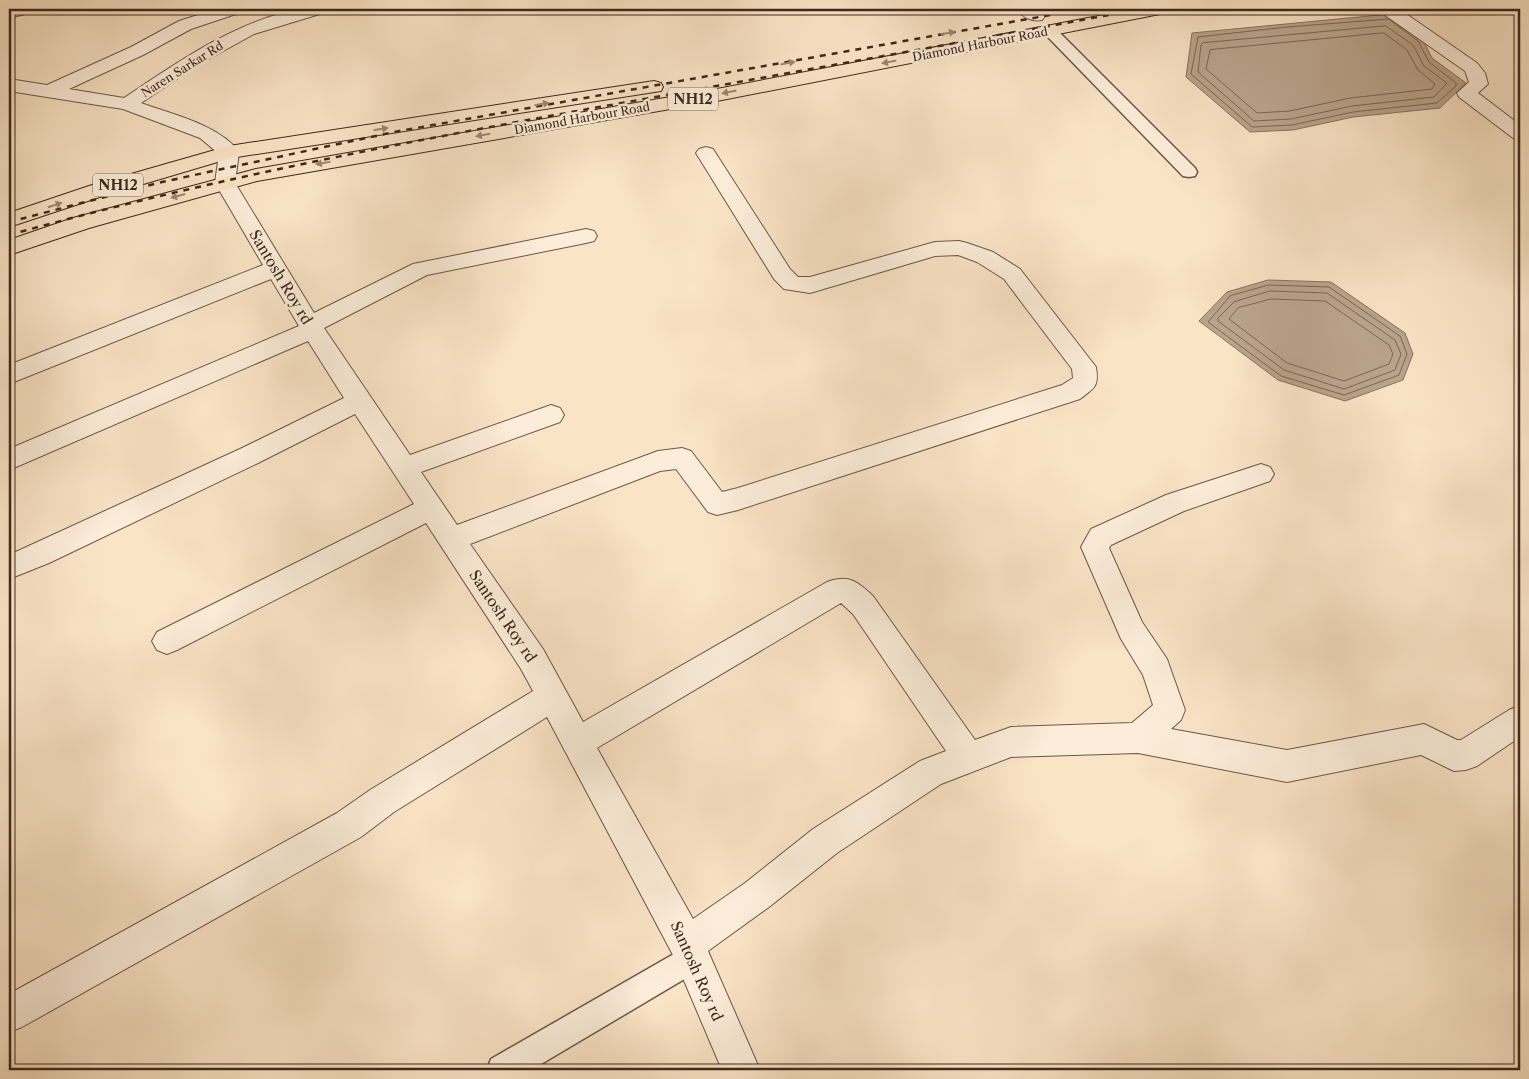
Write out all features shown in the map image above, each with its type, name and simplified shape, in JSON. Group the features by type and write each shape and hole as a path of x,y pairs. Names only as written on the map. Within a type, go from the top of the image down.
{"highway":[{"name":"Diamond Harbour Road","path":"880,45 1031,12 1073,9"},
{"name":"Diamond Harbour Road","path":"9,248 81,223 256,175 722,94 1160,9"},
{"name":"Diamond Harbour Road","path":"9,220 96,191 229,152 667,85"},
{"path":"515,108 521,128"}],"street":[{"path":"9,13 23,9"},
{"path":"50,91 138,51 185,25 233,9"},
{"name":"Naren Sarkar Rd","path":"127,104 192,61 248,30 317,9"},
{"path":"1388,9 1470,67 1476,73 1479,84 1466,93 1520,134"},
{"path":"9,85 127,104"},
{"name":"Naren Sarkar Rd","path":"127,104 207,134 229,152"},
{"path":"225,183 229,152"},
{"path":"452,540 658,461 682,458 691,468 706,494 717,504 724,503 1071,392 1086,381 1084,366 1012,274 985,257 959,248 935,249 810,284 792,284 782,274 706,152"},
{"name":"Santosh Roy rd","path":"225,183 312,328 359,401 532,659 690,951 741,1070"},
{"path":"9,460 312,328 421,269 586,236"},
{"path":"9,375 276,268"},
{"path":"9,567 48,551 249,456 359,401"},
{"path":"404,468 551,415"},
{"path":"1138,738 1170,710 1156,669 1131,630 1095,547 1101,537 1175,503 1261,474"},
{"path":"167,641 431,508"},
{"path":"578,742 838,591 850,592 863,605 969,758"},
{"path":"9,1014 349,825 382,801 553,696"},
{"path":"690,951 757,895 834,836 931,772 1011,742 1138,738 1287,766 1424,739 1454,756 1466,754 1520,720"}],"lane":[{"path":"1049,30 1189,172"},
{"path":"502,1070 690,951"}],"water":[{"path":"1390,14 1422,38 1432,58 1466,83 1440,108 1353,117 1293,130 1250,132 1186,77 1192,33"},
{"path":"1268,280 1331,282 1405,333 1413,354 1403,380 1345,401 1278,380 1199,321 1227,292"}],"railway":[{"path":"9,222 162,182 394,132 1084,9"},
{"path":"9,235 171,193 415,141 1141,9"}]}
